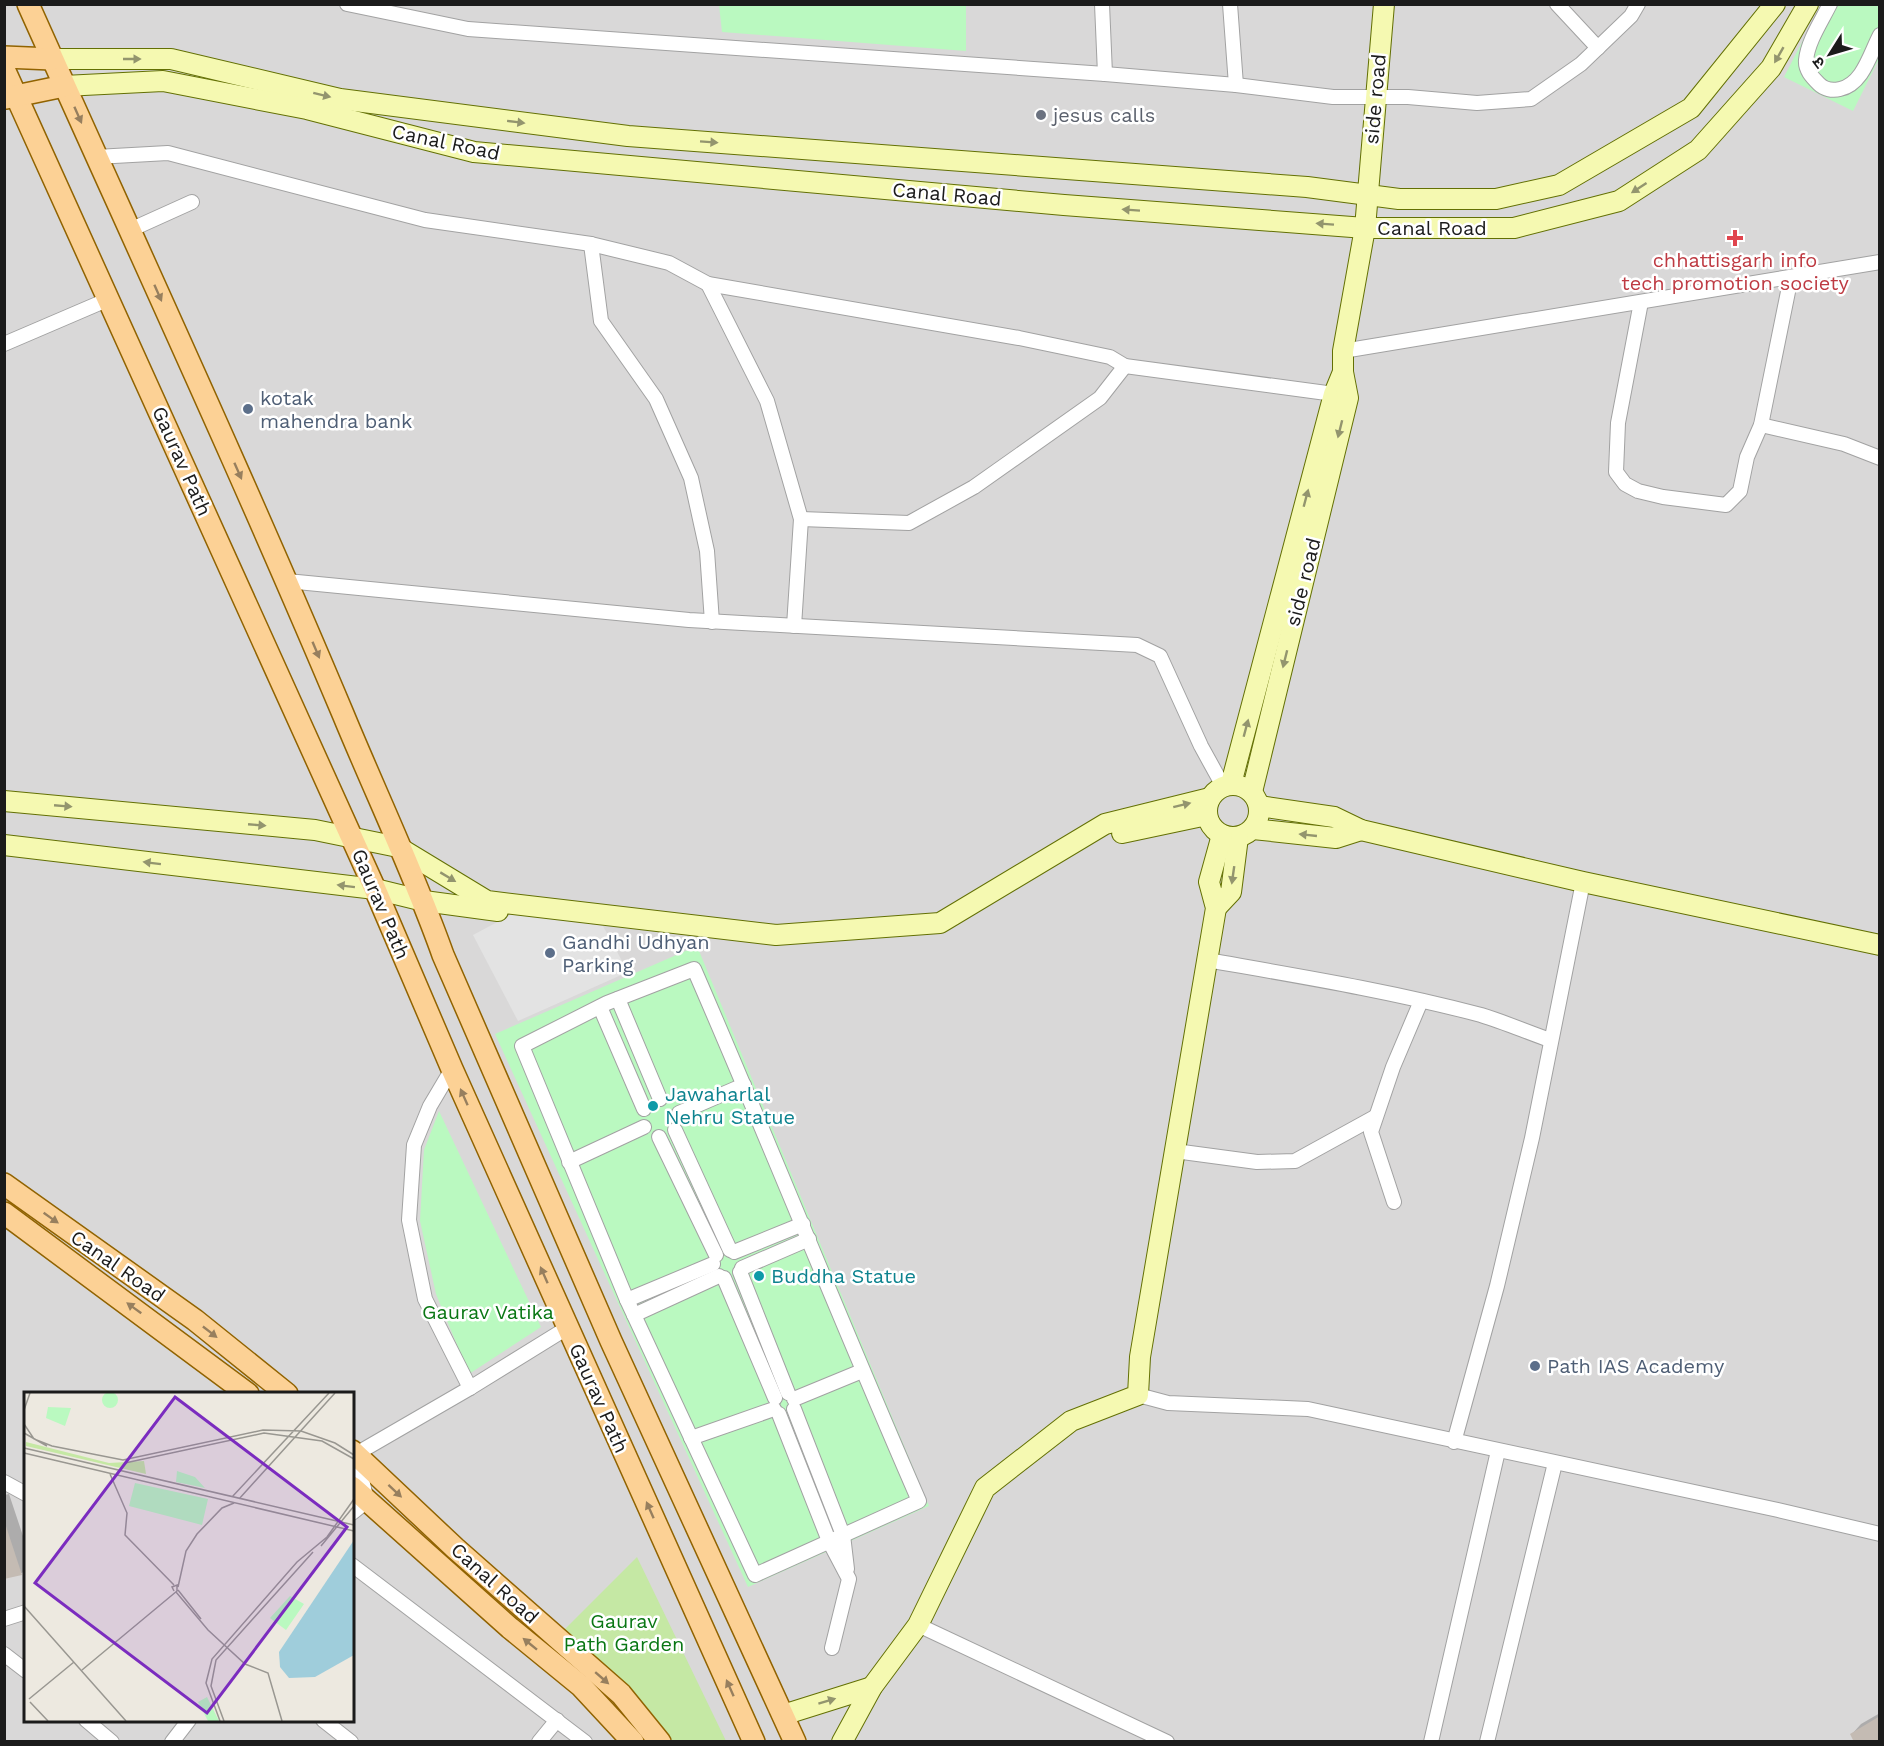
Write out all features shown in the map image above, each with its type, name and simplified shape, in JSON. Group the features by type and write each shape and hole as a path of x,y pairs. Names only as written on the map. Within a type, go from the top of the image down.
{"main road":[{"path":"28,4 287,581 398,847 423,901 443,955 610,1341 795,1742"},
{"path":"4,57 52,59"},
{"name":"Gaurav Path","path":"4,69 11,97 110,299 352,837 567,1328 754,1742"},
{"name":"Canal Road","path":"11,97 64,86"},
{"name":"Canal Road","path":"4,1184 195,1320 285,1392"},
{"path":"4,1213 245,1392"},
{"name":"Canal Road","path":"354,1452 455,1548 621,1694 660,1742"},
{"path":"357,1500 581,1686 633,1742"}],"street":[{"path":"347,4 468,29 1106,74 1236,85 1333,97 1376,96 1477,103 1531,99 1581,64 1631,16 1638,4"},
{"path":"1102,4 1106,74"},
{"path":"1230,4 1236,85"},
{"name":"side road","path":"1256,799 1348,398 1343,372 1343,351 1365,228 1384,4"},
{"path":"1557,4 1598,48"},
{"name":"Canal Road","path":"52,59 171,59 339,99 628,136 1307,188 1399,199 1496,199 1559,185 1691,108 1775,4"},
{"name":"Canal Road","path":"64,86 163,81 307,109 474,152 1064,205 1365,228 1514,228 1619,201 1698,150 1771,68 1808,4"},
{"path":"1830,4 1808,50 1805,62 1810,76 1824,88 1835,90 1846,88 1857,80 1880,35"},
{"path":"96,157 168,153 425,220 591,244 669,263 708,284 1019,338 1110,357 1125,366 1334,394"},
{"path":"129,230 192,202"},
{"path":"591,244 602,321 656,399 691,478 707,551 712,622"},
{"path":"1343,351 1880,262"},
{"path":"1641,302 1618,423 1616,472 1625,484 1638,492 1726,505 1740,491 1747,457 1761,425 1791,277"},
{"path":"708,284 767,401 801,519 794,626"},
{"path":"4,344 110,299"},
{"path":"801,519 909,523 974,487 1100,398 1125,366"},
{"name":"side road","path":"1218,796 1334,394 1343,372"},
{"path":"1761,425 1844,444 1880,458"},
{"path":"287,581 537,607 712,622 1137,645 1160,657 1201,746 1218,796 1210,823 1238,833 1336,838 1361,830"},
{"path":"4,801 315,830 398,847 487,901 776,935 940,923 1105,824 1246,788 1256,799 1260,814 1238,833 1209,882 1216,908 1140,1357 1138,1395"},
{"path":"4,845 375,889 423,901 712,938 786,943 948,933 1109,836 1218,796"},
{"path":"1256,799 1334,817 1361,830 1583,882 1880,945"},
{"path":"1454,1442 1497,1286 1532,1138 1583,882"},
{"path":"1207,960 1348,985 1421,1001 1483,1016 1550,1040"},
{"path":"694,969 803,1224 862,1371 919,1501 755,1575 627,1300 568,1162 522,1046 606,1001 694,969"},
{"path":"606,1001 660,1099"},
{"path":"606,1001 644,1109"},
{"path":"1394,1202 1371,1132 1393,1067 1421,1001"},
{"path":"452,1069 430,1106 414,1145 409,1220 425,1299 470,1388"},
{"path":"679,1113 744,1085"},
{"path":"1175,1151 1257,1162 1295,1161 1376,1117"},
{"path":"568,1162 644,1127"},
{"path":"675,1130 723,1262 843,1535 849,1578 832,1648"},
{"path":"659,1137 723,1262"},
{"path":"627,1300 723,1262 803,1224"},
{"path":"809,1239 741,1270 829,1541 849,1578"},
{"path":"634,1315 723,1262"},
{"path":"357,1500 354,1452 470,1388 567,1328"},
{"path":"691,1438 784,1404 862,1371"},
{"path":"842,1742 872,1687 918,1625 985,1488 1071,1421 1138,1395 1168,1403 1308,1409 1880,1534"},
{"path":"1431,1742 1498,1451"},
{"path":"1487,1742 1555,1463"},
{"path":"4,1482 24,1493"},
{"path":"354,1567 585,1742"},
{"path":"4,1619 24,1613"},
{"path":"918,1625 1167,1742"},
{"path":"4,1654 24,1669"},
{"path":"783,1715 872,1687"},
{"path":"539,1742 557,1720"},
{"path":"88,1722 112,1742"},
{"path":"172,1742 187,1722"},
{"path":"326,1722 351,1742"}],"shaded area":[{"path":"5,5 1879,5 1879,1741 5,1742"},
{"name":"Gandhi Udhyan Parking","path":"516,912 603,926 628,972 518,1021 473,935"}],"green space":[{"path":"719,5 966,5 966,51 722,32"},
{"path":"1821,5 1879,5 1879,59 1853,111 1784,77"},
{"path":"697,946 929,1506 748,1587 495,1034"},
{"name":"Gaurav Vatika","path":"439,1111 541,1327 469,1374 436,1294 420,1221 424,1150"},
{"name":"Gaurav Path Garden","path":"637,1557 726,1741 657,1741 564,1630"}],"building":[{"path":"4,1520 22,1575 4,1579"},
{"path":"1880,1716 1880,1742 1854,1742 1850,1734"}],"place":[{"name":"jesus calls","path":"1041,115"},
{"name":"chhattisgarh info tech promotion society","path":"1735,238"},
{"name":"kotak mahendra bank","path":"248,409"},
{"name":"Gandhi Udhyan Parking","path":"550,953"},
{"name":"Jawaharlal Nehru Statue","path":"653,1106"},
{"name":"Buddha Statue","path":"759,1276"},
{"name":"Path IAS Academy","path":"1535,1366"}]}
